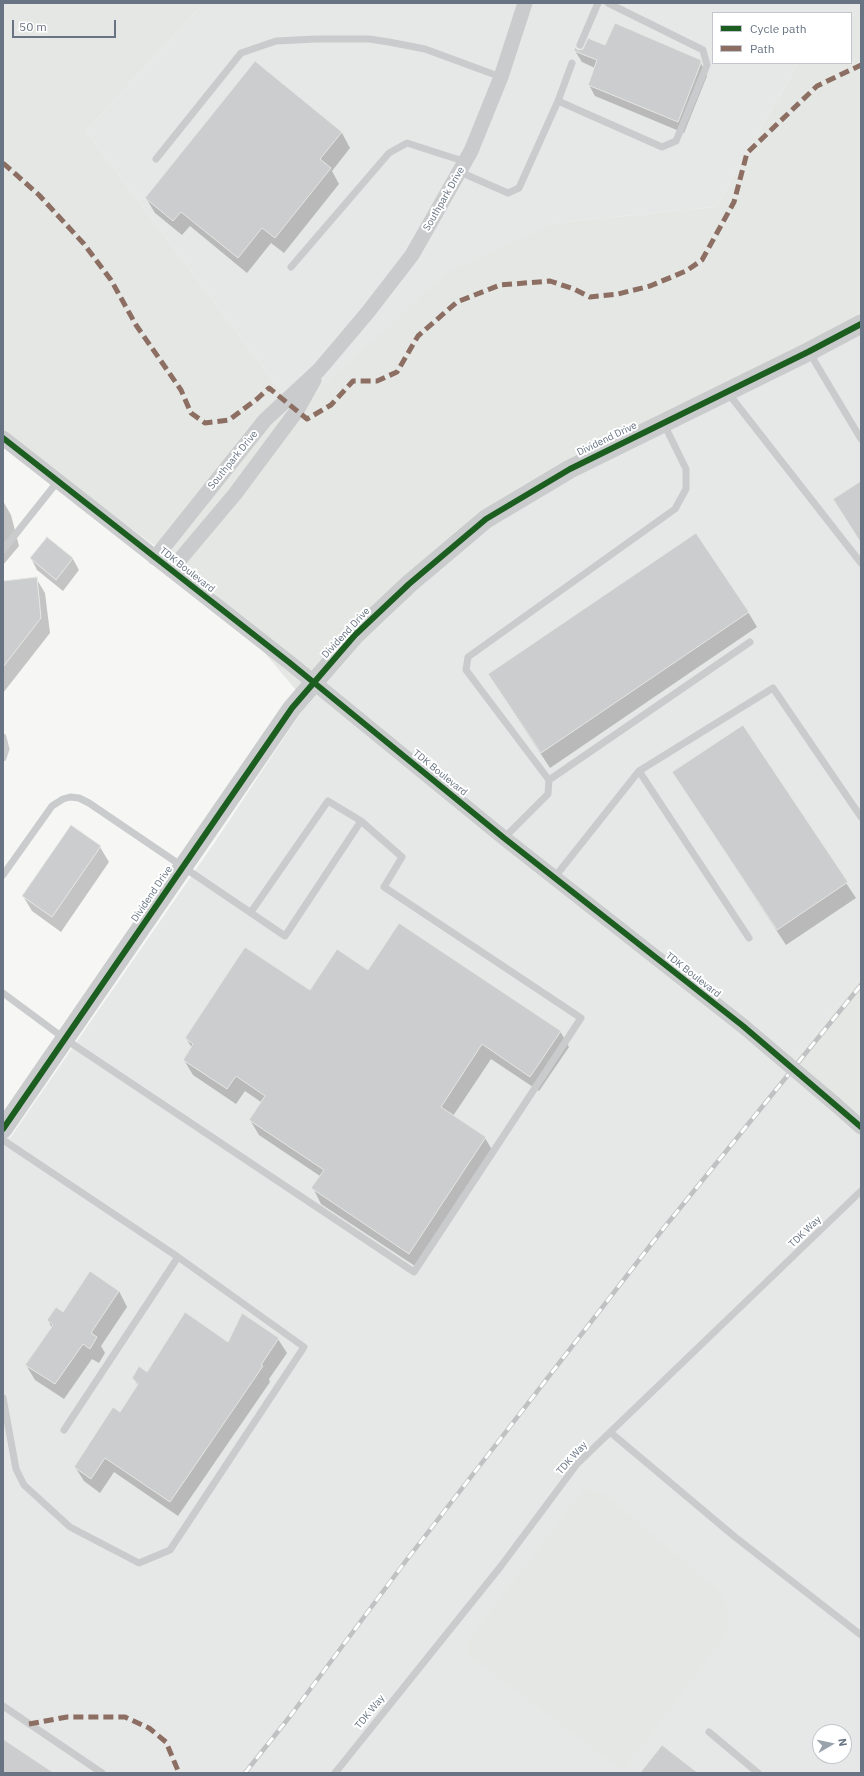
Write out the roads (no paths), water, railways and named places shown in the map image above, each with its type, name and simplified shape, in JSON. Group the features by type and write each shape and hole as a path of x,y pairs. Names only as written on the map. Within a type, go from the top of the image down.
{"street":[{"name":"Southpark Drive","path":"155,558 265,420 319,370 368,312 412,255 463,167 502,77 525,3"},
{"name":"Dividend Drive","path":"3,1129 265,745 292,708 355,635 409,584 486,519 570,469 808,352 861,324"},
{"name":"Southpark Drive","path":"171,570 235,494 296,412 319,370"},
{"name":"TDK Boulevard","path":"3,438 314,683 554,878 743,1026 861,1127"}],"lane":[{"path":"580,45 598,3"},
{"path":"558,101 662,147 676,141 707,65 703,50 608,3"},
{"path":"156,159 241,53 276,41 316,39 389,42 425,49 502,77"},
{"path":"291,267 389,153 407,143 463,167 508,193 519,188 558,101 572,63"},
{"path":"808,352 861,439"},
{"path":"727,392 861,563"},
{"path":"504,838 548,794 549,780 466,670 468,657 675,510 686,489 686,469 664,423"},
{"path":"3,550 58,482"},
{"path":"549,780 750,642"},
{"path":"554,878 639,771 773,688 861,817"},
{"path":"3,737 6,749 3,758"},
{"path":"639,771 749,938"},
{"path":"3,875 52,806 70,797 89,802 182,868 251,912 285,936 361,821"},
{"path":"3,993 65,1039 414,1272 581,1018 384,887 402,857 361,821 328,801 251,912"},
{"path":"3,1140 178,1257 304,1347 170,1550 139,1563 70,1527 24,1485 16,1469 3,1398"},
{"name":"TDK Way","path":"335,1773 501,1566 577,1464 861,1191"},
{"path":"64,1430 178,1257"},
{"path":"610,1432 735,1537 861,1635"},
{"path":"3,1706 102,1773"},
{"path":"709,1732 758,1773"}],"railway":[{"path":"245,1773 291,1715 405,1562 663,1229 861,985"}]}
